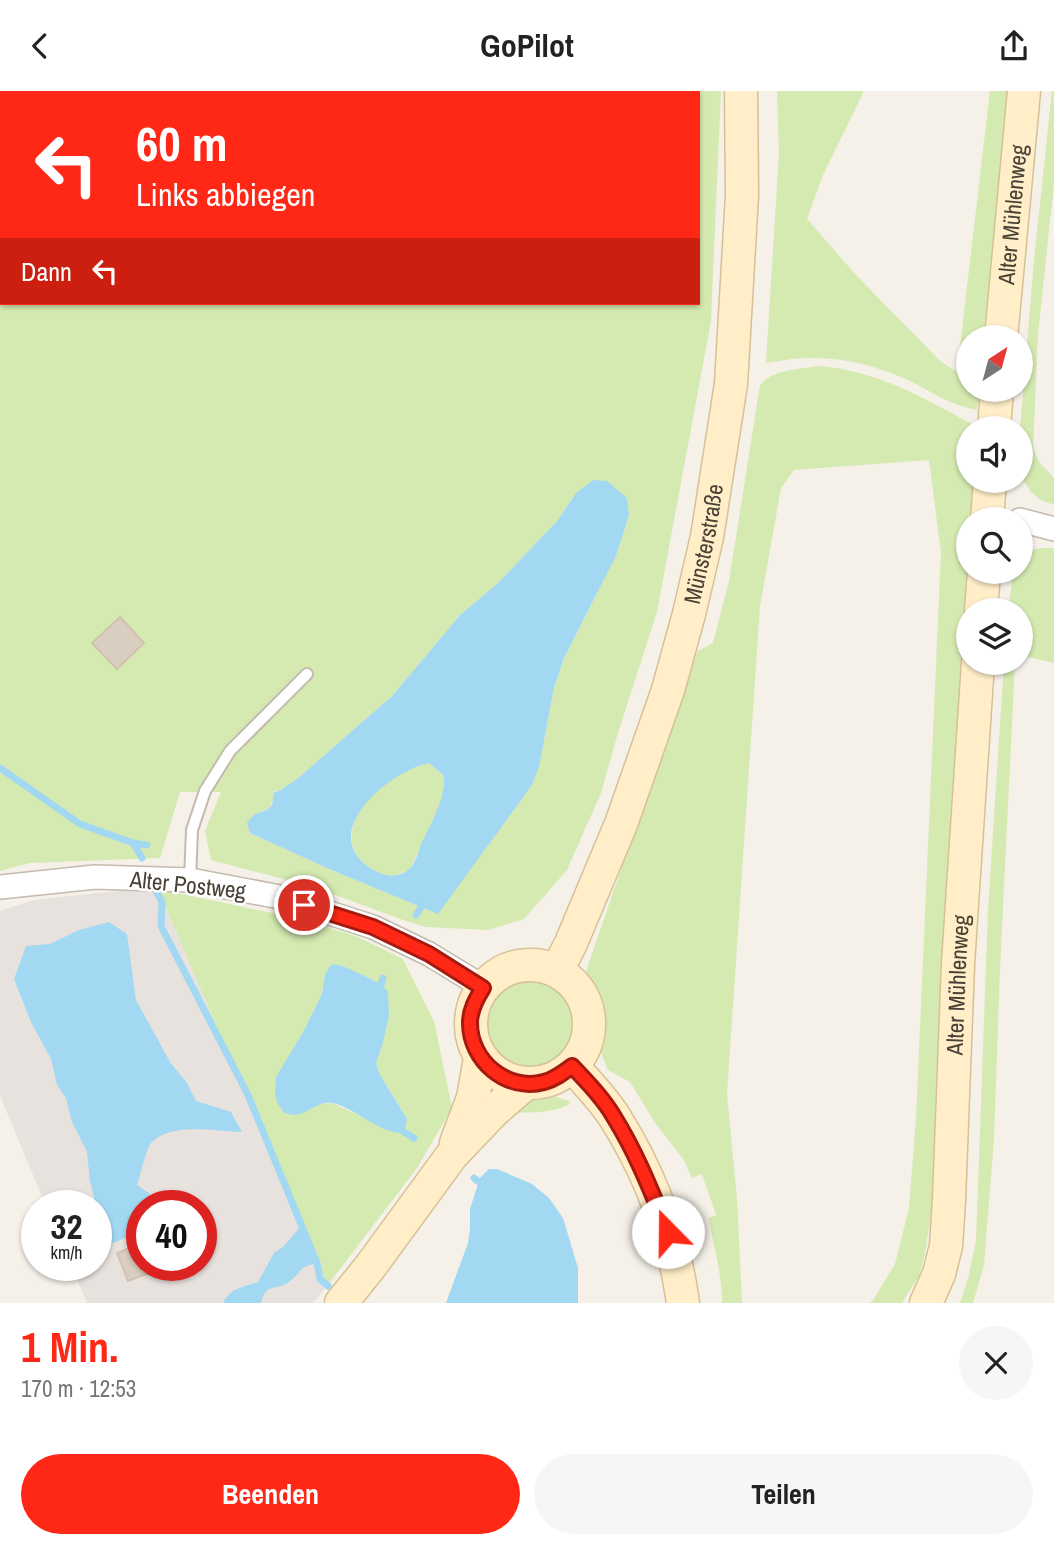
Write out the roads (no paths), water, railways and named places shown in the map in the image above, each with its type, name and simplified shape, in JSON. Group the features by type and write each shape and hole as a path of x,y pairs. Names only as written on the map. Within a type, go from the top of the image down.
{"main road":[{"name":"Münsterstraße","path":"557,971 621,824 668,690 707,537 731,384 742,195 741,91"},
{"name":"Alter Mühlenweg","path":"1002,325 1024,91"},
{"name":"Alter Mühlenweg","path":"926,1303 939,1274 946,1246 958,964 977,675"},
{"path":"537,965 557,971 572,982 583,997 589,1015 589,1033 583,1051 559,1077 542,1083 525,1084 508,1080 492,1071 480,1058 472,1041 470,1022 474,1004 483,988 498,974 517,966 537,965"},
{"path":"452,1154 473,1098 480,1058"},
{"path":"572,1066 614,1116 645,1173 668,1232 678,1269 683,1303"},
{"path":"341,1303 452,1154 525,1084"}],"street":[{"path":"1033,524 1054,529"},
{"name":"Alter Postweg","path":"0,887 95,877 190,880 281,897 373,927 429,954 483,988"}],"lane":[{"path":"190,880 192,830 205,791 230,751 307,674"}],"water":[{"path":"593,480 607,481 627,498 629,515 616,556 564,658 554,688 539,767 532,785 438,914 250,833 247,822 255,814 272,805 274,792 297,779 392,696 461,614 497,584 558,520 576,493","holes":["429,763 444,776 437,810 410,868 401,874 385,875 359,858 352,843 353,826 362,809 376,793 393,779"]},
{"path":"109,922 127,934 136,1000 170,1062 187,1083 196,1101 231,1112 242,1132 181,1130 159,1136 151,1143 137,1185 144,1190 126,1190 126,1238 112,1243 112,1190 92,1190 87,1152 72,1122 66,1098 57,1085 51,1059 31,1022 14,979 26,946 50,944 79,930"},
{"path":"334,964 373,980 388,992 389,1016 376,1063 380,1075 407,1119 404,1132 388,1130 332,1103 322,1104 295,1115 284,1113 277,1102 276,1077 302,1034 322,994 325,974"},
{"path":"489,1169 497,1169 532,1184 549,1198 563,1218 578,1268 578,1303 446,1303 468,1243 470,1209 480,1178"},
{"path":"301,1226 317,1263 304,1268 285,1284 269,1289 261,1303 223,1303 233,1291 258,1282 274,1253 284,1246"}],"waterway":[{"path":"0,768 80,824 133,843 142,858"},
{"path":"133,843 147,845"},
{"path":"157,893 162,902 161,926 248,1095 317,1263 320,1279 328,1286"},
{"path":"416,915 421,907"},
{"path":"381,985 383,978"},
{"path":"404,1132 414,1138"},
{"path":"474,1178 479,1182"}]}
